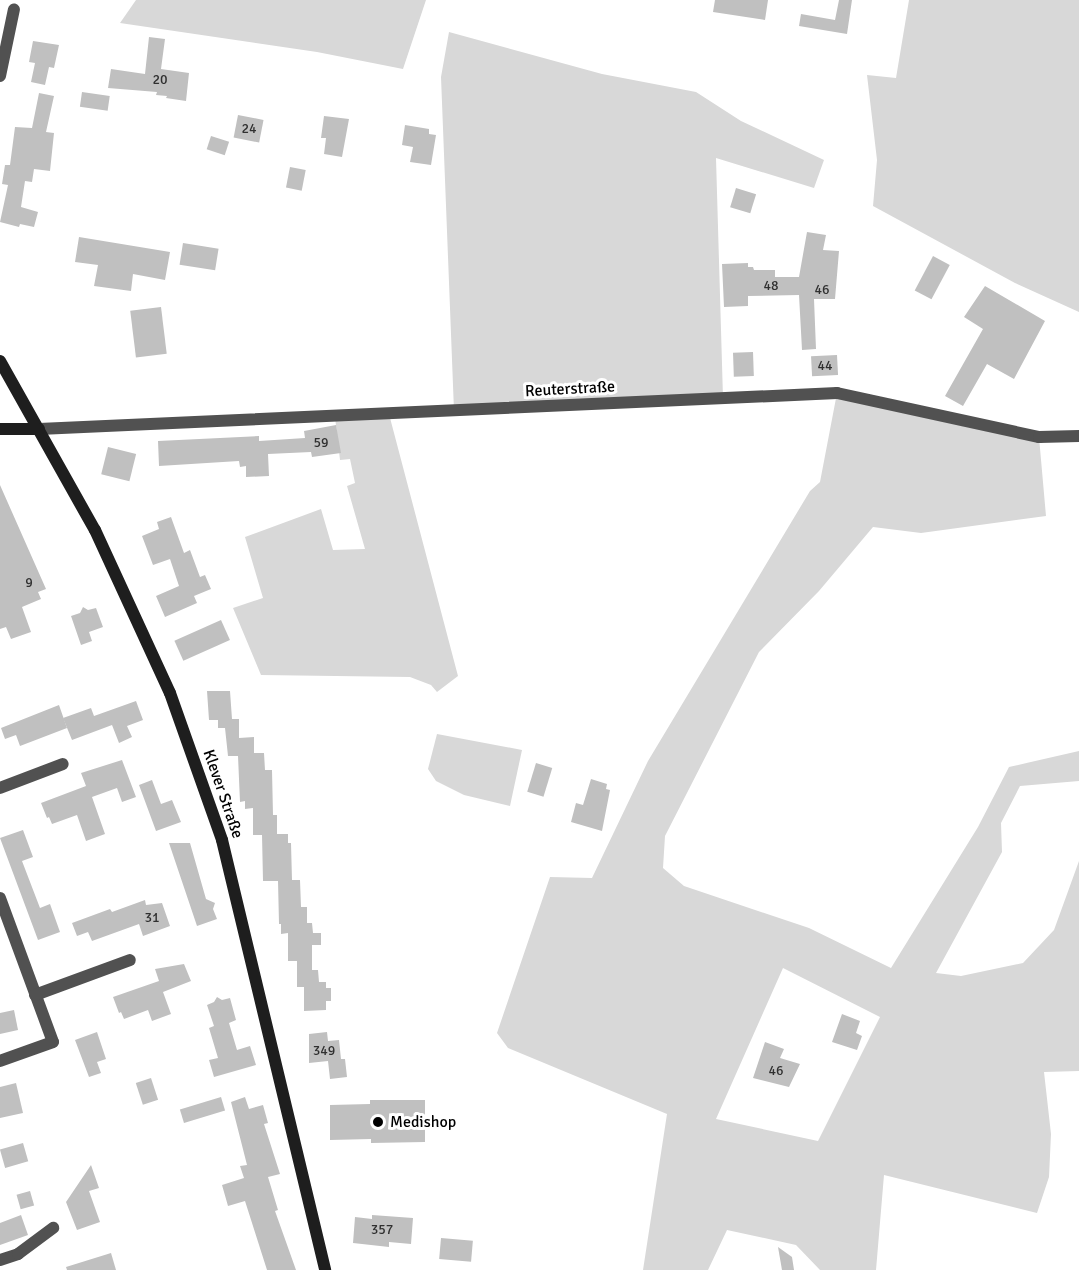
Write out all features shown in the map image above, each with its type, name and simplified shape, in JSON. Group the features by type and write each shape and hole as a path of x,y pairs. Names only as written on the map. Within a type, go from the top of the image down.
{"street":[{"path":"0,76 14,9"},
{"name":"Klever Straße","path":"0,361 95,530 166,684 222,840 325,1270"},
{"name":"Reuterstraße","path":"39,429 837,393 1040,437 1079,436"},
{"path":"0,429 39,429"},
{"path":"0,788 63,764"},
{"path":"0,898 53,1042 0,1061"},
{"path":"35,995 130,960"},
{"path":"0,1260 18,1254 54,1228"}],"shaded area":[{"path":"136,0 426,0 403,69 317,52 120,23"},
{"path":"909,0 1079,0 1079,312 1015,283 873,206 877,160 867,75 896,78"},
{"path":"449,32 602,74 696,92 741,121 824,160 814,188 716,158 723,398 454,411 441,77"},
{"path":"837,393 1039,437 1046,516 921,533 873,527 819,591 759,652 665,836 663,868 684,886 809,928 891,968 978,827 1009,767 1079,751 1079,781 1020,786 1001,823 1002,852 936,973 961,976 1023,963 1054,930 1079,861 1079,1071 1044,1072 1051,1134 1049,1177 1037,1213 884,1175 876,1270 820,1270 796,1245 727,1230 708,1270 643,1270 667,1114 508,1048 497,1033 550,877 592,878 648,761 810,491 820,482","holes":["783,968 880,1017 818,1141 716,1119"]},
{"path":"389,414 458,676 437,692 431,685 410,677 261,675 233,608 263,598 245,537 321,509 333,550 365,549 347,486 355,483 350,459 340,460 335,417"},
{"path":"437,734 522,750 510,806 464,795 436,781 428,769"}],"building":[{"path":"715,0 768,0 765,20 713,12"},
{"path":"839,0 852,0 847,34 799,26 801,14 835,20"},
{"path":"149,37 165,39 161,69 189,73 186,101 156,95 157,92 108,88 111,69 145,74"},
{"path":"33,41 59,45 54,68 49,67 45,85 31,82 35,63 29,62"},
{"path":"82,92 110,96 108,111 80,107"},
{"path":"39,93 54,96 46,132 54,133 50,171 34,169 32,182 25,181 21,207 38,212 34,227 20,224 19,227 0,222 8,185 2,184 5,165 10,165 15,127 32,128"},
{"path":"238,115 264,120 259,143 234,138"},
{"path":"324,116 349,119 342,157 324,154 326,138 321,138"},
{"path":"405,125 429,129 429,134 436,135 431,165 410,162 413,147 402,145"},
{"path":"211,136 229,142 225,155 207,149"},
{"path":"290,167 306,170 302,191 286,188"},
{"path":"736,188 756,194 750,213 730,207"},
{"path":"807,232 826,235 823,250 839,251 835,299 814,299 816,349 802,350 799,295 748,296 748,306 724,307 722,264 748,263 748,267 753,267 754,270 775,270 775,277 799,277"},
{"path":"79,237 170,252 165,280 133,274 131,291 94,286 98,265 75,262"},
{"path":"183,243 219,249 215,270 180,265"},
{"path":"933,256 950,265 931,299 915,290"},
{"path":"985,286 1045,321 1014,379 987,364 963,406 945,396 983,329 964,317"},
{"path":"161,307 167,354 136,357 130,311"},
{"path":"753,352 754,376 734,377 733,353"},
{"path":"837,355 838,375 812,376 811,356"},
{"path":"336,425 341,453 312,457 311,452 268,454 269,476 246,477 246,466 240,467 239,461 159,466 158,441 259,436 259,441 305,438 304,431"},
{"path":"108,447 136,454 129,481 101,474"},
{"path":"0,485 46,589 38,592 41,599 22,607 31,632 11,639 6,627 0,629"},
{"path":"171,517 184,553 190,550 200,577 205,575 211,589 194,596 197,603 165,617 156,596 179,586 170,559 153,565 142,536 159,529 157,522"},
{"path":"83,607 88,610 96,608 103,627 89,632 92,641 81,645 71,616 80,613"},
{"path":"221,620 230,640 183,661 174,641"},
{"path":"207,691 230,691 232,719 239,719 239,738 254,737 254,753 264,753 265,770 272,770 273,815 277,815 277,834 288,834 288,843 291,843 292,880 300,880 301,907 307,907 307,923 312,923 313,933 321,933 321,945 312,945 312,970 318,970 319,982 326,982 326,988 331,988 331,1001 326,1001 326,1010 304,1011 304,987 297,987 297,961 288,961 288,933 281,934 281,924 279,924 278,881 263,881 262,835 253,835 253,808 245,809 245,801 240,802 238,756 228,756 225,728 218,728 218,720 209,720"},
{"path":"136,701 143,720 127,726 132,737 119,743 112,725 72,740 63,718 91,708 94,716"},
{"path":"59,705 67,728 20,746 16,735 5,739 1,728"},
{"path":"122,760 136,797 122,802 117,788 92,797 105,834 86,841 77,815 52,824 41,803 86,786 81,773"},
{"path":"536,763 552,768 543,797 527,792"},
{"path":"591,779 607,784 606,789 610,790 602,831 571,822 576,803 583,805"},
{"path":"152,780 161,804 172,800 181,822 156,831 139,785"},
{"path":"23,830 33,857 22,861 40,908 50,904 60,932 38,940 0,838"},
{"path":"169,843 190,843 206,899 215,903 213,909 217,919 197,926"},
{"path":"145,900 146,905 162,903 170,926 143,936 139,924 92,941 88,932 77,936 72,923 110,909 112,912"},
{"path":"184,964 191,981 163,992 171,1014 152,1021 148,1010 124,1019 121,1012 119,1013 113,997 159,981 155,969"},
{"path":"217,997 222,1000 230,998 236,1020 229,1023 237,1050 250,1046 256,1065 214,1077 209,1060 218,1058 209,1028 214,1026 207,1005 214,1002"},
{"path":"14,1010 18,1030 0,1034 0,1013"},
{"path":"842,1014 860,1021 856,1033 862,1036 857,1050 832,1042"},
{"path":"97,1032 106,1059 97,1062 101,1073 89,1077 75,1040"},
{"path":"327,1032 328,1041 339,1040 341,1059 345,1059 347,1077 330,1079 328,1061 309,1063 309,1034"},
{"path":"765,1042 784,1049 780,1058 800,1064 789,1087 753,1078"},
{"path":"151,1078 158,1100 143,1105 136,1083"},
{"path":"16,1083 23,1113 0,1118 0,1087"},
{"path":"221,1097 225,1110 184,1123 180,1110"},
{"path":"245,1097 249,1109 263,1105 268,1123 264,1124 280,1174 268,1177 278,1210 275,1211 296,1270 267,1270 245,1201 228,1206 222,1185 244,1178 240,1166 247,1165 231,1102"},
{"name":"Medishop","path":"370,1100 425,1100 425,1142 371,1143 371,1139 330,1140 330,1105 370,1104"},
{"path":"23,1143 28,1161 5,1168 0,1150"},
{"path":"91,1165 99,1188 89,1191 100,1222 77,1230 66,1202"},
{"path":"30,1191 34,1205 21,1209 17,1195"},
{"path":"21,1215 28,1235 0,1245 0,1223"},
{"path":"372,1215 413,1218 411,1244 389,1242 389,1247 353,1243 355,1217 372,1219"},
{"path":"441,1238 473,1241 471,1262 439,1259"},
{"path":"778,1247 792,1257 794,1270 782,1270"},
{"path":"111,1253 116,1270 67,1270 66,1267"}],"place":[{"name":"Medishop","path":"378,1122"}]}
